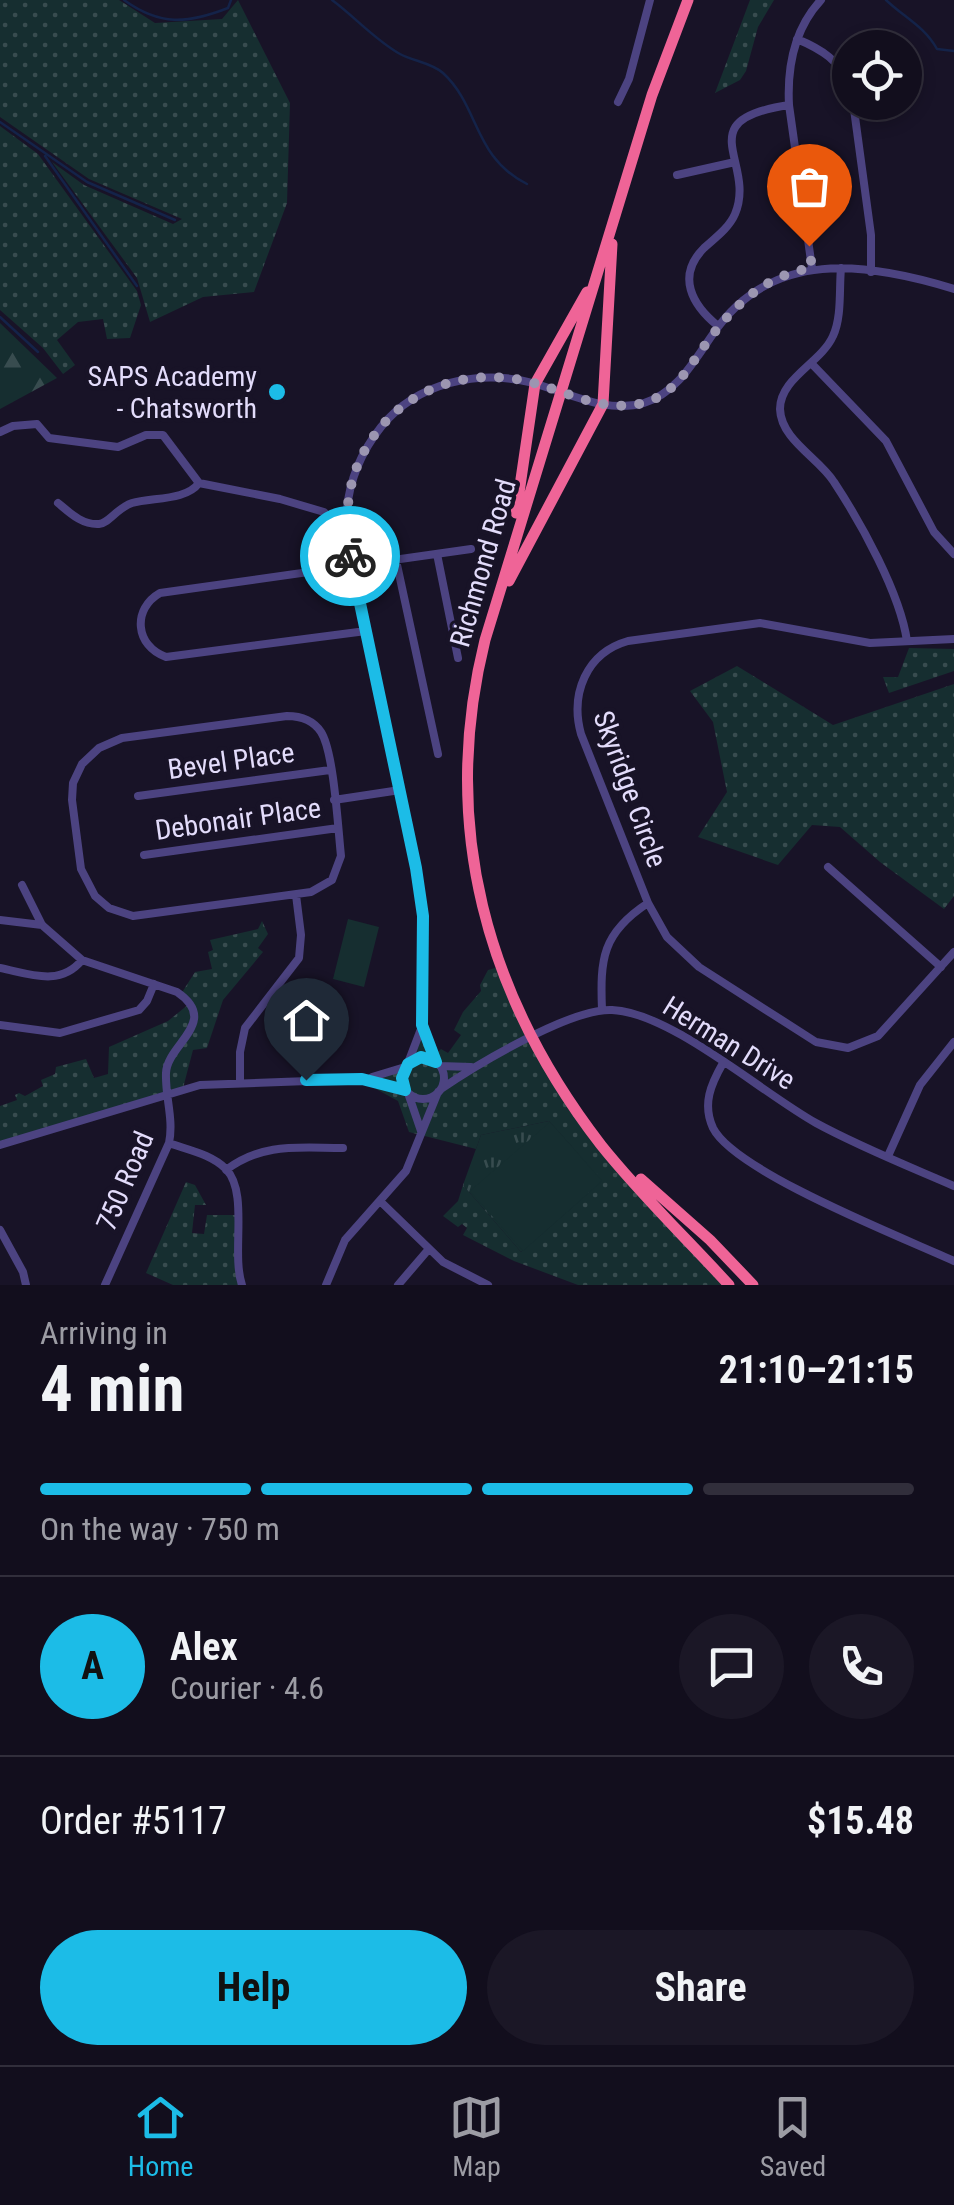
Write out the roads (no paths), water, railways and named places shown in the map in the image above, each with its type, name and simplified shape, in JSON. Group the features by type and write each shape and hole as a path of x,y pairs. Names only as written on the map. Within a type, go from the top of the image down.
{"highway":[{"name":"Richmond Road","path":"594,1134 559,1087 531,1039 494,950 472,855 468,757 480,660 502,581 564,393 664,58 688,0"},
{"path":"480,660 515,567 603,404 611,256 622,192"},
{"path":"502,581 521,488 535,384 568,321 594,284"},
{"path":"594,1134 729,1285"},
{"path":"594,1134 698,1228 753,1285"}],"street":[{"path":"618,102 629,79 650,0"},
{"path":"812,268 788,78 796,39 821,0"},
{"path":"796,39 832,59"},
{"path":"718,326 697,307 688,279 695,259 726,228 736,211 732,136 742,119 760,109 789,105"},
{"path":"856,120 870,224 871,272"},
{"path":"676,175 734,162"},
{"path":"421,1131 402,1078 422,1025 423,916 346,533 348,499 357,467 378,431 406,404 441,385 476,377 535,384 603,404 630,406 660,396 684,376 718,326 744,298 764,284 812,268 871,272 954,289"},
{"path":"841,268 836,327 826,348 784,393 780,404 782,422 835,483 899,604 906,642"},
{"path":"811,363 886,441 934,532 954,554"},
{"path":"0,432 13,426 36,424 49,438 102,446 118,446 146,435 163,435 199,484 280,499 324,512 346,533"},
{"path":"58,502 77,520 100,524 122,507 185,494 199,484"},
{"path":"366,631 166,657 150,648 142,629 142,610 160,593 471,549"},
{"path":"436,554 458,658"},
{"path":"396,560 438,754"},
{"name":"Skyridge Circle","path":"954,639 870,643 760,623 628,642 596,660 580,687 578,724 648,903 667,937 689,960 816,1042 832,1048 856,1046 878,1036 954,952"},
{"path":"286,716 303,718 319,729 326,741 330,770 341,856 336,876 321,888 296,895 133,916 109,908 89,888 82,868 72,800 74,783 86,759 114,740 286,716"},
{"name":"Bevel Place","path":"138,796 330,770"},
{"path":"334,800 400,790"},
{"name":"Debonair Place","path":"144,855 338,828"},
{"path":"828,866 940,967"},
{"path":"0,1024 66,1032 139,1010 154,984 82,960 42,925 22,884"},
{"path":"240,1082 240,1052 247,1024 299,958 301,935 296,895"},
{"path":"602,1010 600,974 606,949 621,923 648,903"},
{"path":"0,920 42,925"},
{"path":"0,968 56,978 68,974 82,960"},
{"name":"750 Road","path":"105,1285 169,1143 172,1121 167,1065 189,1035 193,1012 182,995 154,984"},
{"name":"Herman Drive","path":"440,1090 576,1016 602,1010 646,1016 815,1123 954,1186"},
{"path":"326,1285 346,1240 406,1171 440,1090 444,1076 422,1025"},
{"path":"888,1156 920,1085 954,1042"},
{"path":"0,1145 200,1085 362,1079 421,1057 438,1064"},
{"path":"723,1063 710,1086 708,1109 713,1128 727,1146 791,1186 954,1261"},
{"name":"Herman Drive","path":"438,1064 476,1067"},
{"path":"362,1079 423,1099 440,1090"},
{"path":"169,1143 204,1155 226,1170 236,1196 237,1263 242,1285"},
{"path":"226,1170 264,1150 343,1148"},
{"path":"380,1201 428,1250 454,1270 488,1285"},
{"path":"0,1230 26,1285"},
{"path":"398,1285 428,1250"}],"waterway":[{"path":"124,0 150,14 174,20 228,8 231,0"},
{"path":"332,0 391,48 443,73 455,86 496,160 527,184"},
{"path":"886,0 920,28 937,49 954,51"},
{"path":"0,122 87,182 175,220"},
{"path":"45,156 137,286"},
{"path":"0,317 38,352"}],"place":[{"name":"SAPS Academy - Chatsworth","path":"277,392"}]}
